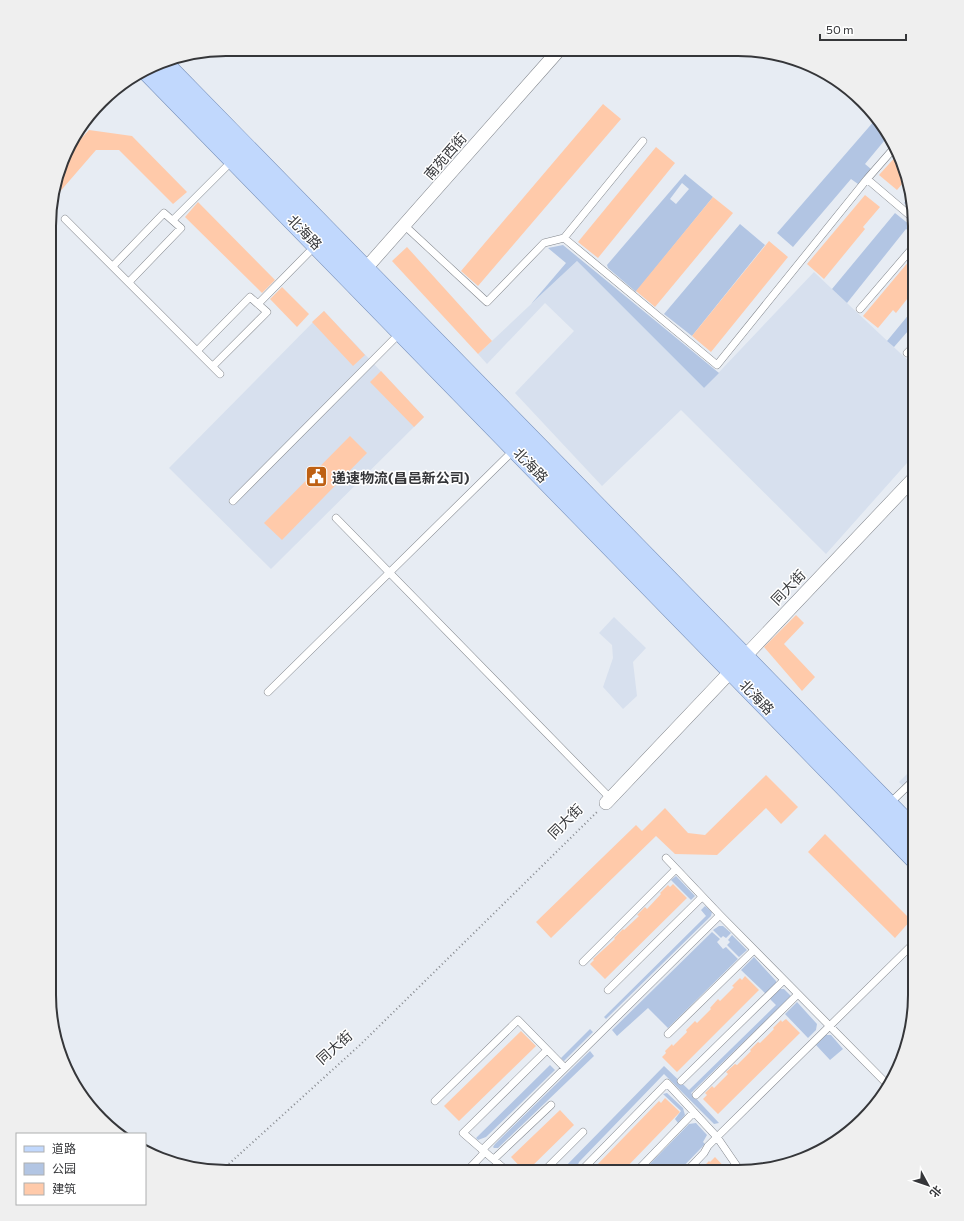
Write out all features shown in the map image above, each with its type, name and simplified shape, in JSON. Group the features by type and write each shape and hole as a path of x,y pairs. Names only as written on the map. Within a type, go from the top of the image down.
{"main road":[{"name":"北海路","path":"166,67 359,276 737,664 908,850"},
{"name":"北海路","path":"151,74 317,244 359,276 401,331 521,442"},
{"name":"北海路","path":"737,664 908,826"}],"street":[{"name":"南苑西街","path":"359,276 554,56"},
{"name":"同大街","path":"608,800 908,483"}],"lane":[{"path":"404,225 487,302 544,243 564,238 642,141"},
{"path":"564,238 717,365 867,179 891,152"},
{"path":"173,220 234,159"},
{"path":"867,179 908,214"},
{"path":"113,266 164,213 173,220 181,228 129,282"},
{"path":"65,219 220,374"},
{"path":"258,304 317,244"},
{"path":"860,309 908,253"},
{"path":"197,351 250,297 267,312 213,366"},
{"path":"234,501 401,331"},
{"path":"268,692 521,442"},
{"path":"336,518 608,800"},
{"path":"888,806 908,786"},
{"path":"666,858 754,950 884,1081"},
{"path":"583,962 676,869"},
{"path":"608,990 702,896"},
{"path":"472,1165 483,1151 565,1068 720,915"},
{"path":"693,1165 704,1153 708,1146 908,949"},
{"path":"668,1034 754,950"},
{"path":"681,1081 784,980"},
{"path":"696,1095 798,994"},
{"path":"435,1101 518,1020 565,1068"},
{"path":"500,1165 463,1133 548,1050"},
{"path":"587,1165 666,1083 718,1137 736,1165"},
{"path":"494,1159 550,1105"},
{"path":"643,1165 694,1112"},
{"path":"550,1165 583,1132"}],"path":[{"name":"同大街","path":"228,1165 361,1044 608,800"}],"shaded area":[{"path":"577,261 704,388 814,272 908,360 908,462 826,554 681,410 602,486 515,393 574,331 545,303 487,364 478,354"},
{"path":"324,311 424,417 271,569 169,468"},
{"path":"614,617 646,648 633,662 637,696 623,709 603,687 613,658 612,645 599,633"},
{"path":"908,773 908,791 899,782"}],"green space":[{"path":"873,123 885,140 865,164 871,169 858,184 851,179 793,247 777,233"},
{"path":"685,174 713,197 636,292 608,268 607,265","holes":["682,183 689,189 676,204 670,199"]},
{"path":"895,213 908,223 908,231 906,229 847,303 832,289"},
{"path":"740,224 765,245 692,336 664,314"},
{"path":"563,245 719,373 704,388 577,261 531,304 566,263 548,248"},
{"path":"908,316 908,331 894,347 887,341"},
{"path":"676,876 695,896 691,900 671,880"},
{"path":"705,906 712,912 711,916 606,1019 604,1017 706,916 701,910"},
{"path":"719,926 723,926 731,933 726,938 723,936 721,938 713,930"},
{"path":"712,932 720,939 717,942 723,949 726,947 738,959 668,1028 648,1008 617,1036 612,1030"},
{"path":"732,935 747,950 739,957 727,945 730,942 728,940"},
{"path":"754,957 776,981 776,984 766,994 741,970"},
{"path":"779,989 784,989 791,996 691,1093 719,1123 714,1124 664,1074 578,1165 567,1165 664,1066 689,1090 776,1005 770,999"},
{"path":"797,1002 817,1024 816,1030 808,1038 785,1014"},
{"path":"590,1029 593,1032 564,1061 561,1058"},
{"path":"826,1035 831,1035 843,1049 830,1060 816,1045"},
{"path":"590,1051 594,1056 498,1148 493,1147 495,1144"},
{"path":"550,1065 555,1070 486,1137 478,1140 476,1138"},
{"path":"667,1093 683,1108 685,1115 678,1123 675,1119 681,1111 663,1094"},
{"path":"696,1123 707,1135 703,1142 705,1144 685,1165 649,1165 689,1124"}],"building":[{"path":"603,104 621,119 478,286 461,271"},
{"path":"89,130 132,136 187,192 173,204 119,150 96,150 59,193 69,161 79,141"},
{"path":"656,147 675,163 598,258 578,242"},
{"path":"894,159 902,184 897,190 879,175"},
{"path":"865,195 880,207 863,227 865,229 824,279 807,264"},
{"path":"713,197 733,213 655,307 636,291"},
{"path":"198,202 275,280 262,293 185,217"},
{"path":"769,241 788,257 711,352 692,336"},
{"path":"407,247 492,341 478,354 392,261"},
{"path":"908,262 908,298 896,313 893,310 878,328 863,316"},
{"path":"282,287 309,314 297,327 270,299"},
{"path":"324,311 365,355 353,366 312,322"},
{"path":"381,371 424,417 414,427 370,382"},
{"path":"350,436 367,453 282,540 264,523"},
{"path":"796,615 804,623 784,644 815,677 802,691 764,647"},
{"path":"766,775 798,807 781,824 766,808 717,855 675,854 656,836 551,938 536,922 636,825 642,831 665,808 688,833 705,835"},
{"path":"825,834 908,917 908,923 895,938 808,852"},
{"path":"673,884 687,898 605,979 590,964 594,960 593,959 615,939 614,938 623,929 624,930 639,916 637,915 645,907 647,909 668,885 670,887"},
{"path":"745,976 759,990 677,1072 662,1057 666,1053 665,1051 672,1044 673,1046 687,1032 686,1030 695,1021 697,1023 711,1009 710,1008 718,999 720,1001 734,987 732,986 740,978 742,980"},
{"path":"786,1019 800,1033 718,1114 703,1099 707,1095 705,1093 712,1086 714,1088 728,1074 726,1072 735,1064 737,1065 758,1042 760,1043 774,1029 773,1028 781,1020 782,1022"},
{"path":"521,1031 536,1046 459,1121 444,1106"},
{"path":"665,1098 680,1112 629,1165 597,1165 659,1101 661,1103"},
{"path":"560,1110 574,1125 533,1165 518,1165 511,1157"},
{"path":"715,1157 722,1165 705,1165 709,1161 710,1162"}],"place":[{"name":"递速物流(昌邑新公司)","path":"316,477"}]}
